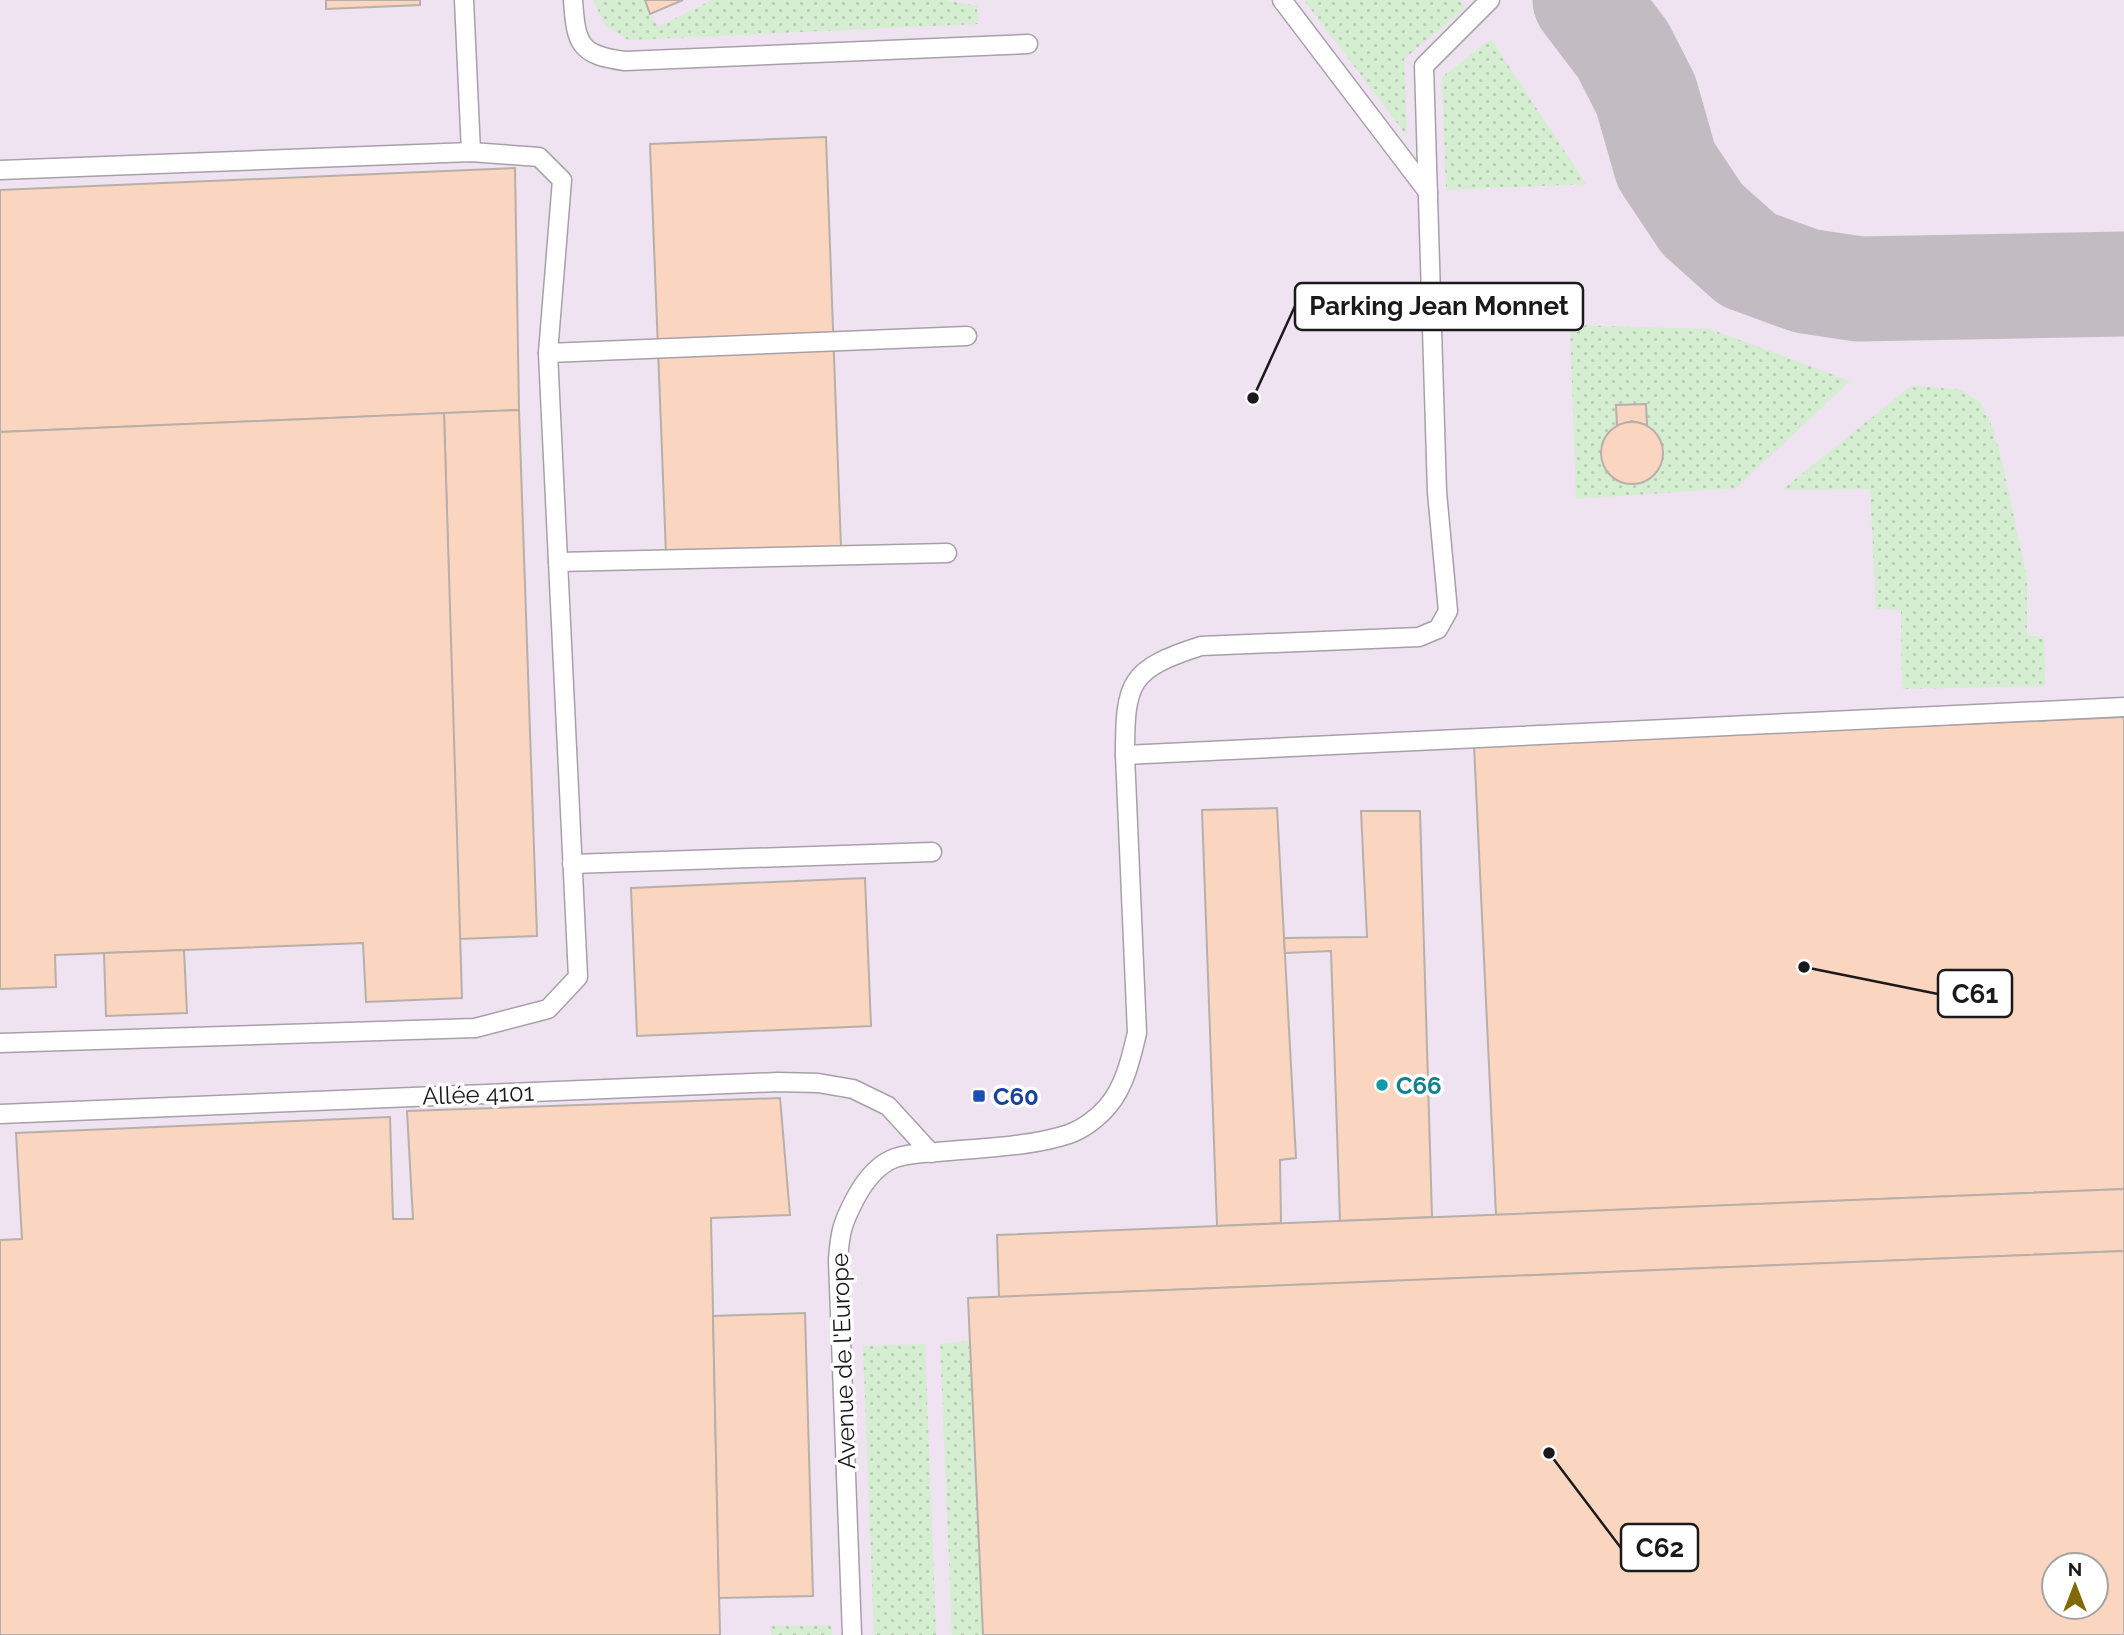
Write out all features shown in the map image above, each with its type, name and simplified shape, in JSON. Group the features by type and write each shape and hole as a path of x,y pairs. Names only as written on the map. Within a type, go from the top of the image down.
{"lane":[{"path":"464,0 471,152"},
{"path":"573,0 575,28 583,46 602,58 625,61 1028,44"},
{"path":"1282,0 1428,192"},
{"path":"1490,0 1424,66 1437,492 1448,611 1438,629 1419,637 1201,646 1170,656 1144,671 1129,694 1125,717 1125,755 2124,707"},
{"path":"0,170 471,152 539,157 562,180 548,353 578,976 548,1009 475,1028 0,1043"},
{"path":"548,353 967,336"},
{"path":"558,562 947,553"},
{"name":"Avenue de l'Europe","path":"852,1635 838,1260 840,1231 860,1189 875,1170 894,1158 1014,1144 1069,1134 1090,1122 1108,1106 1122,1082 1137,1033 1125,755"},
{"path":"572,864 932,852"},
{"name":"Allée 4101","path":"0,1114 764,1082 818,1083 853,1089 888,1105 931,1153"}],"shaded area":[{"path":"0,0 2124,0 2124,1635 0,1635"}],"green space":[{"path":"593,0 645,0 658,27 712,0 945,0 977,6 978,24 628,40 605,25"},
{"path":"1304,0 1459,0 1465,8 1404,59 1407,136"},
{"path":"1491,39 1586,184 1446,190 1442,77"},
{"path":"1570,325 1710,329 1850,381 1736,488 1576,499"},
{"path":"1912,385 1961,390 1980,402 1991,424 2000,453 2027,578 2027,635 2044,637 2045,686 1902,689 1901,610 1876,609 1870,489 1782,490"},
{"path":"970,1341 983,1635 952,1635 940,1344"},
{"path":"925,1344 936,1635 874,1635 863,1346"},
{"path":"831,1625 832,1635 771,1635 771,1626"}],"building":[{"path":"326,0 420,0 420,5 326,9"},
{"path":"645,0 683,0 650,14"},
{"path":"826,137 841,548 666,554 650,144"},
{"path":"515,168 519,410 0,432 0,190"},
{"path":"1646,404 1647,425 1632,421 1617,426 1616,405"},
{"path":"519,410 537,936 459,939 444,413"},
{"path":"444,413 462,998 366,1002 363,943 55,955 56,987 0,989 0,432"},
{"path":"1626,422 1638,422 1654,431 1661,441 1661,465 1654,475 1638,484 1626,484 1615,479 1606,470 1601,459 1601,447 1606,436 1615,427"},
{"path":"2124,717 2124,1189 1496,1215 1474,745"},
{"path":"1277,808 1296,1158 1280,1160 1281,1223 1217,1226 1202,810"},
{"name":"C66","path":"1361,811 1420,811 1432,1217 1340,1221 1331,951 1285,953 1284,938 1367,937"},
{"path":"865,878 871,1026 637,1036 631,888"},
{"path":"184,950 187,1013 106,1016 104,953"},
{"path":"780,1098 790,1215 711,1218 720,1635 0,1635 0,1240 22,1239 16,1133 390,1117 393,1219 413,1219 407,1111"},
{"path":"2124,1189 2124,1251 999,1297 997,1235"},
{"path":"2124,1251 2124,1635 983,1635 968,1298"},
{"path":"805,1313 813,1596 719,1598 713,1316"}],"taxiway":[{"path":"1585,0 1623,50 1646,95 1666,165 1702,219 1748,260 1806,281 1859,289 2124,284"}],"place":[{"name":"Parking Jean Monnet","path":"1253,398"},
{"name":"C61","path":"1804,967"},
{"name":"C66","path":"1382,1085"},
{"name":"C60","path":"979,1096"},
{"name":"C62","path":"1549,1453"}]}
